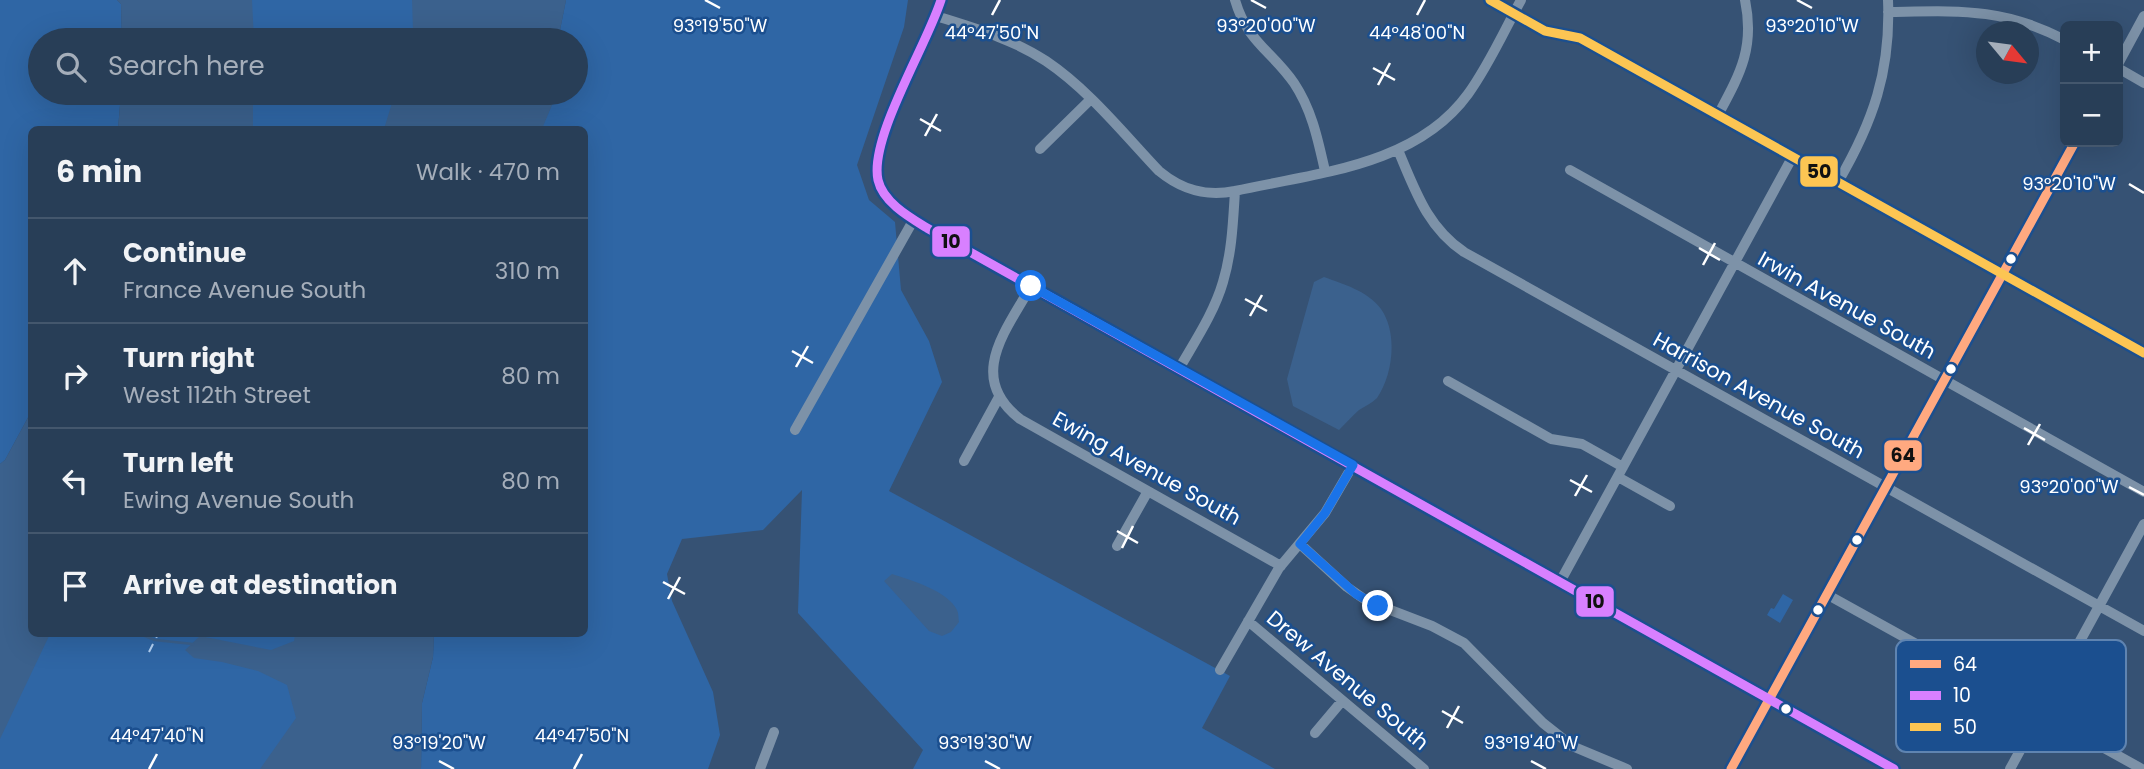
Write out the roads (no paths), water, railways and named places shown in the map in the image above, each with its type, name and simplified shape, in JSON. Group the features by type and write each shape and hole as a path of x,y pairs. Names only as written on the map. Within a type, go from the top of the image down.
{"street":[{"path":"941,0 890,117 878,162 878,180 884,194 914,219 1894,769"},
{"path":"1235,0 1245,26 1255,41 1282,68 1305,102 1313,121 1325,171"},
{"path":"1490,0 1545,31 1580,38 2144,353"},
{"path":"936,16 1001,37 1023,48 1065,75 1172,181 1202,193 1219,194 1370,160 1398,150 1434,129 1453,113 1481,74 1521,0"},
{"path":"1718,115 1741,72 1746,55 1749,18 1745,0"},
{"path":"1838,182 1866,131 1877,104 1888,47 1888,0"},
{"path":"1888,12 1964,11 1998,14 2043,28 2060,37"},
{"path":"2123,56 2144,16"},
{"path":"2123,69 2144,83"},
{"path":"1040,149 1091,99"},
{"path":"1731,769 2073,147"},
{"name":"Harrison Avenue South","path":"1398,150 1429,218 1450,243 2144,631"},
{"path":"1560,582 1793,156"},
{"name":"Irwin Avenue South","path":"1570,170 2144,492"},
{"path":"1179,369 1223,283 1233,233 1235,191"},
{"path":"795,430 914,219"},
{"path":"964,461 999,397 993,370 994,356 1031,286"},
{"path":"1448,382 1551,439 1581,444 1670,506"},
{"name":"Ewing Avenue South","path":"999,397 1020,419 1281,566"},
{"path":"1220,670 1281,566 1325,513 1353,465"},
{"path":"1117,546 1148,491"},
{"path":"2081,640 2144,524"},
{"path":"1300,544 1347,587 1367,601 1433,626 1464,643 1543,723 1572,746 1627,769"},
{"path":"1828,595 1909,640"},
{"name":"Drew Avenue South","path":"1248,621 1423,769"},
{"path":"1315,733 1342,701"},
{"path":"760,769 774,732"},
{"path":"2010,769 2019,752"},
{"path":"2111,752 2142,769"}],"waterway":[{"path":"148,637 193,644"}]}
